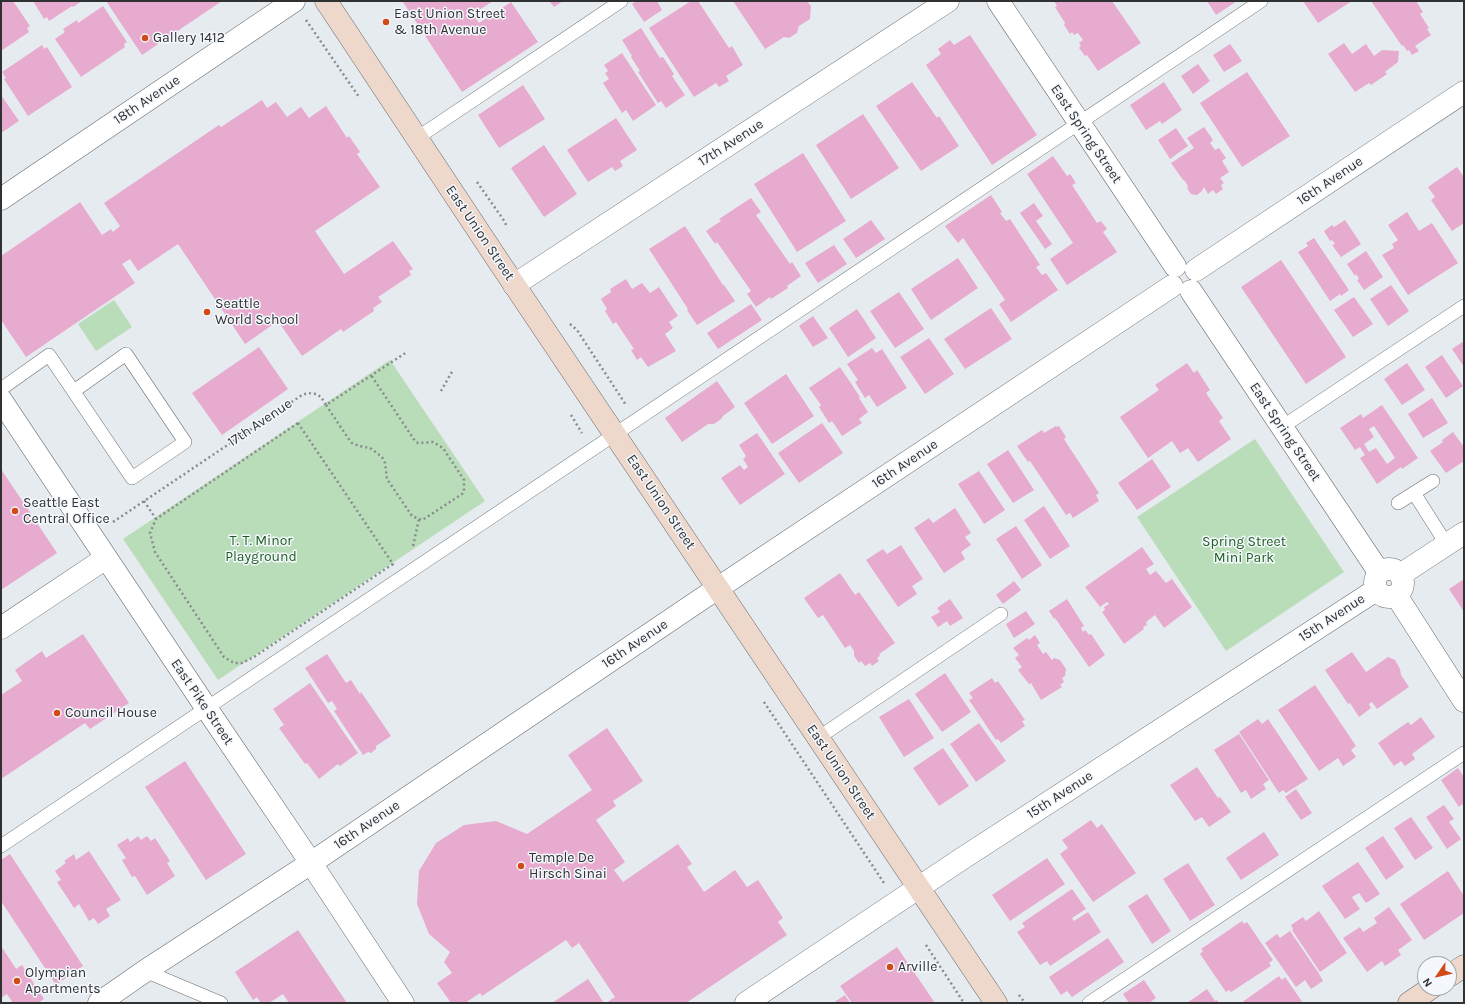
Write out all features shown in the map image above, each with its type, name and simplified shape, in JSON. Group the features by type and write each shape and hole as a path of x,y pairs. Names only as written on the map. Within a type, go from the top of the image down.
{"main road":[{"name":"East Union Street","path":"326,1 514,285 996,1003"},
{"path":"1409,1003 1419,996"}],"street":[{"name":"18th Avenue","path":"1,199 294,1"},
{"name":"17th Avenue","path":"514,285 948,1"},
{"name":"East Spring Street","path":"998,1 1078,123 1184,278 1282,427 1462,694"},
{"name":"16th Avenue","path":"99,1003 145,971 311,863 1464,92"},
{"name":"East Pike Street","path":"2,401 403,1003"},
{"name":"15th Avenue","path":"746,1003 918,888 1456,539"},
{"path":"1,628 106,558"}],"lane":[{"path":"417,138 621,1"},
{"path":"1,846 1261,1"},
{"path":"1282,427 1464,306"},
{"path":"2,401 49,355 132,478 186,442 126,354 74,391"},
{"path":"1398,504 1432,481"},
{"path":"1414,493 1456,539"},
{"path":"818,738 1001,614"},
{"path":"1089,1003 1464,753"},
{"path":"145,971 221,1003"}],"path":[{"path":"313,29 362,102"},
{"path":"371,375 415,441 418,443 433,442 443,448 464,480 464,491 462,494 427,518 419,519 412,516 387,479 385,463 382,457 370,448 352,443 326,405 371,375 407,352"},
{"path":"441,391 453,370"},
{"name":"17th Avenue","path":"113,522 302,395 308,393 316,394 321,397 326,405"},
{"path":"298,423 393,564 254,657 242,663 234,663 224,657 155,552 150,532 156,519 298,423"},
{"path":"144,501 156,519"},
{"path":"415,539 419,519"},
{"path":"780,728 883,880"},
{"path":"926,944 964,1003"}],"green space":[{"path":"114,300 132,327 96,351 78,324"},
{"name":"T. T. Minor Playground","path":"390,360 485,501 218,680 123,539"},
{"name":"Spring Street Mini Park","path":"1255,439 1344,572 1226,651 1137,517"}],"building":[{"path":"1,1 13,1 30,26 27,28 29,32 1,51"},
{"path":"33,1 82,1 49,21 47,17 44,19"},
{"path":"106,1 222,1 142,55"},
{"path":"493,1 473,14 479,23 511,2 538,42 462,92 403,2"},
{"path":"549,1 563,1 554,7"},
{"path":"636,1 657,1 662,10 644,22 632,4"},
{"path":"691,1 698,1 729,48 732,46 743,65 726,76 729,81 719,87 716,83 694,97 649,28"},
{"path":"733,1 807,1 811,6 810,19 799,26 797,33 789,38 784,37 765,49"},
{"path":"1054,1 1112,1 1141,43 1098,71 1087,55 1085,56 1079,48 1081,46 1079,43 1083,40 1078,33 1074,35 1072,32 1070,34 1064,25 1065,23 1055,7 1057,6"},
{"path":"1207,1 1237,1 1216,15"},
{"path":"1303,1 1352,1 1318,23"},
{"path":"1371,1 1416,1 1423,12 1420,14 1429,28 1427,29 1431,35 1415,46 1419,51 1412,55 1409,50 1407,51 1403,45 1402,46"},
{"path":"103,6 127,42 124,44 125,47 81,77 55,39 65,32 63,29 77,20 78,23"},
{"path":"641,28 660,58 663,57 674,74 672,76 685,95 666,108 661,101 658,103 638,72 640,71 622,40"},
{"path":"970,35 1037,135 992,165 926,65 941,54 938,49 950,40 954,45"},
{"path":"1344,43 1352,54 1366,44 1374,56 1382,50 1399,51 1398,62 1385,72 1387,74 1371,85 1369,83 1355,92 1328,54"},
{"path":"1230,44 1242,61 1224,72 1213,55"},
{"path":"42,45 44,49 47,47 72,87 28,116 4,79 6,78 2,72"},
{"path":"622,53 656,105 633,121 626,110 622,113 603,83 609,79 605,73 608,71 604,65"},
{"path":"1198,64 1210,81 1193,94 1181,76"},
{"path":"1247,72 1290,136 1242,167 1200,103"},
{"path":"912,82 937,118 939,116 959,146 921,171 876,106"},
{"path":"1164,82 1182,110 1162,124 1160,121 1146,130 1130,105"},
{"path":"523,85 545,119 499,148 478,115"},
{"path":"1,95 19,121 1,133"},
{"path":"262,100 267,108 276,102 287,117 301,107 309,118 326,106 347,138 349,136 360,152 357,154 380,187 315,231 344,274 393,241 413,269 409,271 411,275 378,297 382,302 373,308 374,311 343,332 341,329 302,356 278,321 245,344 178,244 138,271 130,259 122,264 135,283 26,357 1,320 1,256 80,202 102,235 111,229 113,232 120,226 104,203 219,125 221,127"},
{"path":"863,114 899,168 851,199 816,145"},
{"path":"616,118 637,150 620,161 623,166 615,171 612,167 588,182 567,150"},
{"path":"1204,127 1213,140 1210,143 1215,150 1219,148 1226,158 1222,161 1229,172 1220,178 1224,183 1221,185 1223,189 1216,194 1213,190 1208,194 1204,187 1197,195 1191,194 1187,188 1188,186 1171,163 1194,148 1187,138"},
{"path":"1176,128 1188,146 1170,159 1158,140"},
{"path":"544,145 577,194 544,217 511,168"},
{"path":"803,153 846,221 797,252 754,184"},
{"path":"1053,156 1067,176 1070,174 1076,183 1072,185 1097,223 1101,221 1107,229 1103,232 1117,252 1067,285 1050,259 1073,243 1027,174"},
{"path":"1457,167 1464,177 1464,223 1452,231 1431,200 1435,197 1428,187"},
{"path":"991,195 1002,212 1000,213 1006,221 1010,219 1040,265 1036,267 1042,275 1046,273 1058,290 1011,322 999,304 1005,300 963,238 958,243 945,226"},
{"path":"751,198 761,212 756,215 790,264 792,262 801,276 787,286 788,288 771,299 770,297 756,307 747,294 751,291 717,242 715,244 706,231 721,221 719,219"},
{"path":"1034,203 1043,216 1036,221 1052,244 1045,249 1020,213"},
{"path":"1407,212 1419,231 1432,223 1458,263 1408,295 1382,255 1394,248 1392,244 1398,240 1388,225"},
{"path":"871,220 885,239 856,258 843,239"},
{"path":"1345,220 1361,244 1341,257 1332,245 1335,244 1332,240 1330,241 1324,231 1332,225 1334,227"},
{"path":"685,226 735,301 697,325 649,249"},
{"path":"1314,238 1349,290 1330,301 1298,252 1308,246 1306,243"},
{"path":"834,245 847,264 818,283 805,263"},
{"path":"1366,251 1383,277 1364,290 1357,280 1359,279 1356,274 1355,276 1347,264"},
{"path":"958,258 978,288 931,320 911,289"},
{"path":"1281,260 1346,357 1306,384 1241,287"},
{"path":"626,279 632,289 642,283 650,293 659,287 678,316 669,322 673,328 665,334 676,351 648,367 641,357 637,360 631,350 634,349 616,322 613,324 605,311 607,309 601,299 611,292 610,289"},
{"path":"1391,285 1409,311 1388,326 1370,299"},
{"path":"899,292 924,329 895,348 870,311"},
{"path":"1354,297 1373,324 1353,337 1334,310"},
{"path":"751,304 762,320 718,349 707,333"},
{"path":"991,308 1012,339 965,369 944,339"},
{"path":"857,309 876,338 848,357 829,328"},
{"path":"813,316 828,338 813,347 799,326"},
{"path":"929,338 954,374 925,394 900,357"},
{"path":"1464,341 1464,367 1452,349"},
{"path":"259,347 288,389 222,435 192,393"},
{"path":"872,348 876,353 882,349 907,388 877,407 869,395 865,398 855,382 858,380 847,364"},
{"path":"1442,355 1463,386 1446,398 1425,367"},
{"path":"1187,363 1194,373 1197,370 1210,390 1206,393 1223,418 1219,421 1231,439 1198,462 1188,448 1180,453 1172,441 1148,458 1120,417 1159,390 1155,385"},
{"path":"1407,363 1425,390 1402,405 1384,379"},
{"path":"840,367 868,412 859,419 862,423 842,436 832,421 829,423 819,407 821,405 809,388"},
{"path":"786,374 814,416 772,444 744,403"},
{"path":"717,381 735,407 714,424 708,424 682,442 665,418"},
{"path":"1432,398 1448,423 1423,438 1408,414"},
{"path":"1382,405 1418,458 1402,469 1401,467 1377,484 1360,458 1365,455 1360,447 1355,450 1340,428 1361,414 1363,418","holes":["1374,426 1395,458 1387,464 1376,448 1369,452 1364,444 1374,437 1369,429"]},
{"path":"822,423 843,453 799,483 778,453"},
{"path":"1056,426 1059,426 1066,437 1064,439 1099,493 1096,495 1099,501 1073,518 1070,513 1066,515 1030,461 1028,462 1017,446 1042,430 1044,433"},
{"path":"1453,432 1464,447 1464,461 1446,473 1430,451 1443,442 1442,440"},
{"path":"757,433 785,474 740,505 721,478 740,465 744,470 748,467 743,459 746,456 739,445"},
{"path":"1008,450 1034,490 1013,503 987,464"},
{"path":"1152,459 1171,487 1137,510 1118,483"},
{"name":"Seattle East Central Office","path":"1,469 57,553 1,590"},
{"path":"979,471 1005,510 984,524 958,484"},
{"path":"1044,506 1070,546 1050,559 1024,520"},
{"path":"955,508 971,533 965,537 971,545 961,552 965,559 944,573 914,528 929,518 933,523"},
{"path":"1016,526 1042,565 1022,579 996,539"},
{"path":"901,545 923,579 912,586 917,594 898,607 866,560 883,549 887,554"},
{"path":"1142,547 1154,564 1146,569 1150,575 1156,571 1166,583 1172,579 1192,607 1164,628 1155,615 1146,622 1147,625 1143,627 1144,629 1124,644 1102,612 1105,610 1104,607 1109,604 1107,602 1100,607 1085,587"},
{"path":"840,573 855,595 859,592 895,643 879,654 880,656 877,658 879,661 872,666 870,663 865,666 861,661 859,663 854,656 854,651 850,645 845,648 823,615 818,618 804,598"},
{"path":"1464,579 1464,612 1449,589"},
{"path":"1014,581 1021,590 1003,604 996,595"},
{"path":"950,599 963,618 950,626 947,621 938,627 931,617 940,612 937,608"},
{"path":"1067,599 1084,626 1081,628 1083,632 1085,630 1089,635 1091,634 1105,655 1089,667 1049,611"},
{"path":"1026,611 1035,624 1014,638 1006,624"},
{"name":"Council House","path":"83,634 129,703 90,729 85,723 1,779 1,695 22,681 15,670 42,651 46,658"},
{"path":"1035,635 1040,643 1037,645 1043,654 1046,652 1052,660 1054,658 1060,660 1066,669 1065,676 1062,678 1064,682 1060,685 1062,687 1041,700 1031,683 1029,684 1018,670 1022,667 1015,658 1019,655 1013,648 1027,638 1029,640"},
{"path":"1352,652 1366,672 1388,657 1395,660 1400,669 1401,675 1409,687 1377,709 1372,702 1369,704 1371,708 1359,717 1350,703 1348,704 1325,670"},
{"path":"327,654 346,683 351,680 360,694 361,692 391,736 376,746 376,749 371,753 368,752 363,755 334,711 337,709 332,701 328,703 305,668"},
{"path":"945,673 971,712 942,732 915,694"},
{"path":"992,678 995,683 998,681 1025,720 1022,721 1025,726 1001,743 998,739 996,740 969,700 973,698 969,693"},
{"path":"310,683 358,753 340,766 338,764 319,779 307,763 305,764 279,728 284,725 273,709"},
{"path":"1315,685 1356,746 1351,750 1356,757 1343,766 1338,758 1319,771 1278,710"},
{"path":"909,699 934,738 904,757 879,717"},
{"path":"1421,717 1435,737 1412,754 1415,759 1405,766 1401,761 1394,766 1378,743 1408,722 1411,725"},
{"path":"1258,719 1262,724 1268,719 1308,779 1286,793 1283,790 1279,793 1239,732"},
{"path":"979,723 1006,761 976,782 950,744"},
{"name":"Temple De Hirsch Sinai","path":"607,728 643,781 613,801 616,806 596,820 625,862 614,870 623,882 678,844 692,864 687,867 704,892 735,870 747,887 758,880 783,918 778,922 787,935 686,1003 606,1003 615,997 579,943 572,948 566,940 482,996 480,993 465,1003 451,1003 437,983 452,973 444,962 450,952 429,934 417,904 419,871 436,843 464,825 496,821 527,834 592,790 568,755"},
{"path":"1239,734 1269,780 1263,784 1266,789 1251,799 1246,790 1241,793 1214,750"},
{"path":"943,748 969,786 939,806 913,768"},
{"path":"185,761 246,854 206,880 145,787"},
{"path":"1197,767 1218,798 1220,797 1231,812 1209,827 1202,817 1195,821 1170,785"},
{"path":"1458,768 1464,777 1464,807 1462,804 1459,807 1441,780"},
{"path":"1296,789 1312,813 1301,820 1285,797"},
{"path":"1444,805 1454,819 1449,822 1461,839 1447,849 1426,817"},
{"path":"1411,817 1433,848 1415,860 1394,828"},
{"path":"1091,820 1097,828 1102,824 1136,873 1093,902 1060,854 1068,848 1062,840"},
{"path":"1264,832 1279,855 1241,880 1226,858"},
{"path":"138,836 141,840 147,836 151,841 155,838 170,861 167,863 175,876 147,895 135,876 132,877 122,860 126,858 117,845 128,838 130,842"},
{"path":"1383,836 1404,867 1386,880 1365,848"},
{"path":"89,851 121,900 106,909 110,916 98,924 94,918 89,921 79,904 74,908 57,882 61,880 55,871 66,863 64,861 74,854 76,860"},
{"path":"10,854 83,966 56,985 1,901 1,860"},
{"path":"1047,858 1065,884 1010,921 992,895"},
{"path":"1358,862 1380,894 1366,903 1359,893 1352,897 1360,909 1345,919 1322,886"},
{"path":"1188,863 1215,905 1190,921 1163,879"},
{"path":"1448,871 1464,896 1464,913 1424,940 1400,904"},
{"path":"1072,889 1086,909 1072,918 1074,921 1088,912 1101,932 1050,966 1047,961 1040,965 1017,932 1025,927 1022,923"},
{"path":"1147,894 1171,931 1152,944 1128,906"},
{"path":"1389,907 1412,940 1398,950 1401,955 1385,966 1382,961 1367,972 1343,938 1360,927 1363,932 1377,923 1374,918"},
{"path":"1319,911 1347,953 1320,972 1292,930 1291,925 1303,917 1306,921"},
{"path":"1242,921 1244,924 1247,922 1273,960 1269,963 1271,966 1231,992 1229,990 1226,992 1200,954 1203,951 1201,949"},
{"path":"298,930 347,1003 289,1003 283,994 269,1003 261,1003 257,997 253,1000 235,972"},
{"path":"1290,931 1323,981 1311,989 1305,980 1296,987 1265,943 1277,934 1280,938"},
{"path":"1108,938 1124,962 1072,997 1067,991 1061,995 1049,977"},
{"name":"Olympian Apartments","path":"1,946 16,969 22,965 44,999 38,1003 13,1003 7,994 1,998"},
{"name":"Arville","path":"897,947 935,1003 852,1003 840,986"},
{"path":"1279,976 1282,980 1285,977 1303,1003 1241,1003"},
{"path":"588,979 604,1003 552,1003"},
{"path":"1144,980 1156,998 1149,1003 1129,1003 1123,994"},
{"path":"1207,989 1215,1001 1217,1000 1219,1003 1187,1003"},
{"path":"845,995 850,1003 833,1003"}],"place":[{"name":"East Union Street & 18th Avenue","path":"386,22"},
{"name":"Gallery 1412","path":"145,38"},
{"name":"Seattle World School","path":"207,312"},
{"name":"Seattle East Central Office","path":"15,511"},
{"name":"Council House","path":"57,713"},
{"name":"Temple De Hirsch Sinai","path":"521,866"},
{"name":"Arville","path":"890,967"},
{"name":"Olympian Apartments","path":"17,981"}]}
